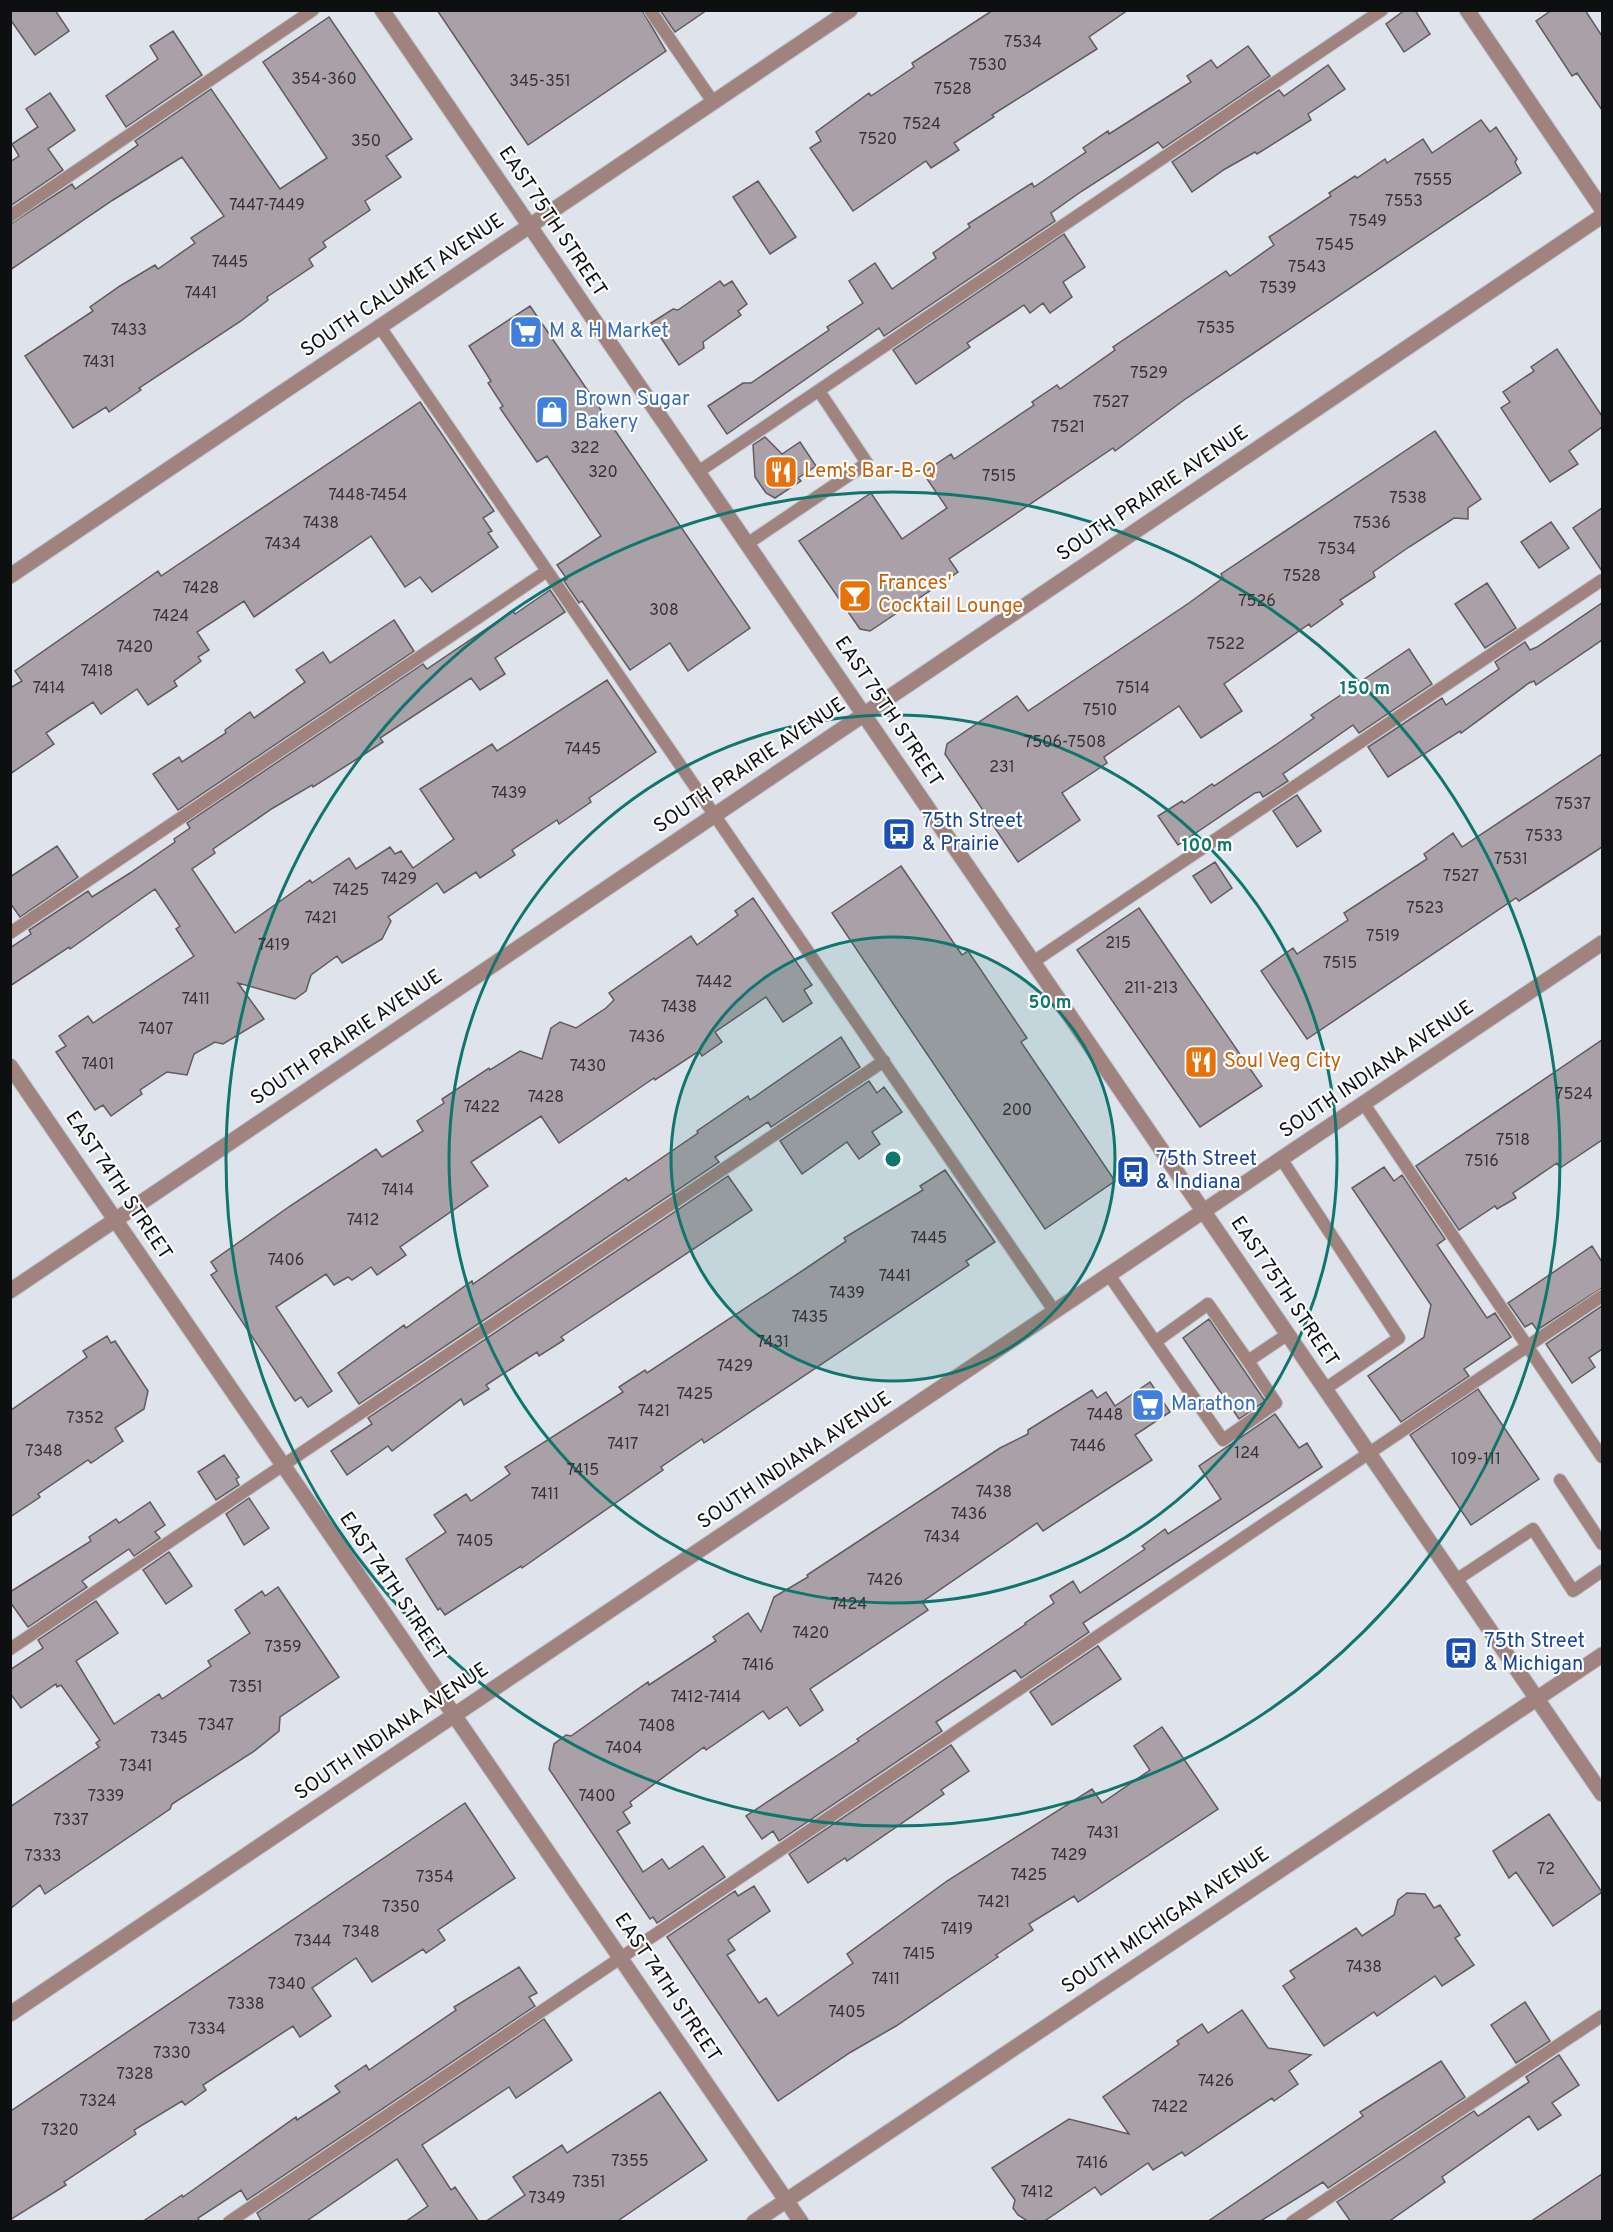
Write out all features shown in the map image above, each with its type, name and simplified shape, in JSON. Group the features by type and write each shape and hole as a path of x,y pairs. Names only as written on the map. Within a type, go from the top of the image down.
{"street":[{"name":"EAST 75TH STREET","path":"382,10 1602,1794"},
{"name":"SOUTH CALUMET AVENUE","path":"10,576 849,10"},
{"path":"1467,10 1602,209"},
{"name":"SOUTH PRAIRIE AVENUE","path":"10,1291 1602,216"},
{"name":"SOUTH INDIANA AVENUE","path":"10,2014 1602,943"},
{"name":"EAST 74TH STREET","path":"10,1066 801,2222"},
{"name":"SOUTH MICHIGAN AVENUE","path":"754,2222 1602,1655"}],"lane":[{"path":"10,216 313,10"},
{"path":"650,10 713,102"},
{"path":"698,472 1382,10"},
{"path":"380,327 1055,1312"},
{"path":"747,544 867,463 819,390"},
{"path":"10,933 547,571"},
{"path":"1033,962 1602,580"},
{"path":"10,1649 884,1061"},
{"path":"1364,1104 1602,1457"},
{"path":"1282,1160 1399,1338 1325,1389"},
{"path":"1110,1275 1155,1342 1222,1440 1276,1403 1208,1305 1155,1342"},
{"path":"228,2222 1602,1296"},
{"path":"1248,1361 1287,1334"},
{"path":"1560,1480 1602,1545"},
{"path":"1456,1580 1533,1529 1573,1591 1602,1571"},
{"path":"1292,2222 1602,2016"}],"building":[{"path":"10,10 55,10 69,31 35,55 10,19"},
{"path":"437,10 642,10 666,51 528,145"},
{"path":"660,10 707,10 675,32"},
{"path":"993,10 1128,10 1089,37 1097,49 992,115 994,117 954,143 959,150 931,168 926,161 853,211 810,148 821,141 816,132 869,93 871,96 914,67 912,63"},
{"path":"1405,10 1415,10 1430,34 1404,52 1386,24"},
{"path":"1552,10 1585,10 1602,36 1602,110 1577,73 1572,76 1536,21"},
{"path":"329,17 412,139 386,156 401,177 365,201 370,210 323,242 326,247 309,259 313,266 267,297 268,300 241,321 139,388 141,390 109,412 106,407 73,428 25,356 93,311 90,307 120,286 155,265 158,269 195,243 191,238 224,216 182,157 113,200 10,270 10,224 72,184 75,189 138,145 135,141 211,89 280,189 327,158 263,62"},
{"path":"173,31 202,75 126,127 106,96 158,59 150,46"},
{"path":"1248,46 1270,76 1163,148 1158,142 1082,191 1051,213 1055,221 884,336 879,328 727,434 708,406 743,383 751,383 829,330 827,327 863,303 849,281 875,263 892,289 936,258 933,253 970,227 968,224 1032,183 1034,187 1086,152 1083,148 1108,131 1109,134 1191,82 1187,76 1211,60 1217,68"},
{"path":"1328,65 1345,89 1308,114 1311,120 1257,154 1255,152 1225,169 1192,192 1172,162 1279,90 1284,96"},
{"path":"50,93 75,130 48,149 63,170 10,206 10,162 19,156 12,144 38,127 26,109"},
{"path":"1481,120 1490,132 1496,127 1517,159 1515,162 1521,173 1184,400 1115,451 1113,448 949,559 958,572 870,631 860,629 799,541 871,493 902,539 947,508 923,473 951,454 954,459 1034,405 1032,402 1057,385 1060,389 1115,350 1113,347 1226,271 1230,276 1274,245 1269,237 1331,196 1329,193 1355,176 1357,178 1385,159 1387,163 1423,139 1432,153"},
{"path":"758,181 796,237 770,254 733,197"},
{"path":"1064,234 1085,267 1063,282 1072,297 1050,313 1043,303 1030,313 1024,305 967,343 970,347 916,384 893,350"},
{"path":"720,281 724,286 732,281 747,304 738,311 741,315 703,342 704,348 679,365 651,323 673,309 678,310"},
{"path":"530,306 750,628 688,671 670,643 630,670 582,601 579,603 564,581 567,579 557,565 601,536 547,456 537,462 500,408 503,406 488,383 491,381 469,346"},
{"path":"1557,349 1602,416 1602,427 1569,451 1578,464 1550,482 1501,408 1510,402 1503,392 1534,371 1531,367"},
{"path":"420,402 494,511 483,518 492,531 488,533 498,547 432,592 420,577 405,587 371,536 254,617 244,601 197,632 209,650 198,657 201,661 174,681 177,686 148,705 137,689 101,714 93,702 46,733 54,744 10,774 10,688 22,681 15,671 158,571 161,576"},
{"path":"1435,431 1481,499 1468,508 1468,519 1454,518 1409,547 1373,572 1375,577 1340,600 1343,604 1311,627 1309,624 1224,684 1242,711 1201,738 1179,706 1104,757 1107,763 1062,793 1080,820 1018,862 945,754 947,744 1017,696 1028,711 1189,603 1223,578 1221,574"},
{"name":"Lem's Bar-B-Q","path":"765,437 782,454 800,442 816,466 798,478 801,481 775,498 766,493 755,477 753,445"},
{"path":"1602,508 1602,571 1573,528"},
{"path":"1551,522 1569,548 1539,568 1521,542"},
{"path":"1487,583 1516,628 1485,648 1455,604"},
{"path":"550,590 565,612 495,658 505,674 480,690 471,678 380,738 383,742 313,787 312,785 273,808 213,849 215,853 192,869 235,933 310,880 312,883 349,858 356,869 390,847 395,854 401,851 413,868 454,839 420,789 492,744 497,751 607,680 656,752 589,798 591,802 559,824 557,820 512,850 515,855 480,878 476,872 444,893 437,883 388,917 391,921 382,939 342,963 337,956 311,975 306,991 295,999 238,983 264,1019 223,1044 215,1042 194,1054 187,1075 167,1072 140,1090 142,1094 111,1116 103,1105 95,1110 56,1052 66,1046 59,1036 88,1016 93,1023 194,956 176,929 180,926 155,889 70,949 69,947 10,986 10,948 31,934 29,930 88,891 92,897 130,873 175,842 174,839 190,828 187,823 423,664 427,669 513,611 515,614"},
{"path":"1602,603 1602,640 1536,685 1534,681 1529,683 1461,733 1460,731 1388,777 1368,747 1442,698 1446,705 1499,669 1495,662 1525,642 1530,650 1537,647"},
{"path":"394,620 414,651 178,810 153,774 179,757 182,762 226,733 225,730 250,712 254,718 305,682 296,670 323,652 330,663"},
{"path":"1409,649 1432,684 1359,733 1353,725 1283,774 1288,781 1263,797 1260,792 1255,793 1178,845 1158,816 1182,801 1184,803 1212,784 1214,786 1314,718 1311,715"},
{"path":"1602,754 1602,847 1519,901 1516,898 1307,1039 1261,971 1293,948 1297,954 1348,920 1344,913 1427,859 1424,854 1453,833 1462,847"},
{"path":"1297,795 1321,831 1297,847 1273,811"},
{"path":"57,846 78,877 20,917 10,903 10,877"},
{"path":"1215,862 1232,888 1211,903 1193,876"},
{"path":"901,866 962,955 968,951 1027,1038 1021,1042 1115,1181 1045,1229 832,913"},
{"path":"753,898 812,985 804,990 812,1003 783,1022 766,997 715,1032 722,1042 702,1056 699,1051 655,1080 654,1078 559,1143 541,1116 471,1162 488,1186 400,1247 406,1255 377,1275 371,1267 352,1280 348,1277 334,1285 326,1274 276,1307 332,1391 308,1407 301,1397 295,1401 211,1275 217,1271 211,1262 376,1149 382,1157 423,1131 417,1121 444,1103 442,1099 489,1068 490,1070 520,1051 542,1059 551,1028 560,1022 576,1028 614,1000 609,993 691,936 697,945 738,915 735,911"},
{"path":"1139,908 1262,1086 1200,1127 1077,950"},
{"path":"841,1037 860,1067 771,1127 768,1122 715,1157 719,1162 359,1404 338,1373 404,1325 406,1328 472,1281 473,1284 626,1178 628,1181 748,1096 750,1100"},
{"path":"1602,1040 1602,1140 1560,1168 1557,1163 1513,1193 1516,1198 1497,1209 1495,1206 1459,1230 1416,1166"},
{"path":"869,1081 877,1093 884,1087 902,1112 872,1132 880,1144 859,1159 847,1142 802,1174 780,1141"},
{"path":"1384,1167 1394,1181 1402,1175 1445,1239 1437,1245 1487,1318 1495,1313 1511,1337 1464,1369 1469,1376 1401,1422 1368,1376 1424,1337 1431,1305 1352,1188"},
{"path":"945,1170 995,1242 966,1261 969,1265 704,1443 702,1439 661,1467 663,1470 522,1568 521,1566 445,1615 440,1608 438,1610 406,1559 446,1532 434,1515 466,1494 471,1501 510,1474 505,1467 623,1392 619,1387 645,1370 647,1373 808,1267 846,1241 844,1238 923,1190 920,1186"},
{"path":"728,1176 752,1210 561,1337 564,1340 539,1356 537,1352 486,1385 489,1389 464,1405 461,1399 392,1451 388,1446 347,1475 331,1451 372,1424 368,1418"},
{"path":"1592,1246 1602,1262 1602,1288 1537,1330 1532,1323 1525,1327 1508,1303"},
{"path":"1602,1306 1602,1349 1589,1358 1595,1367 1572,1383 1546,1344"},
{"name":"Marathon","path":"1209,1319 1265,1401 1239,1419 1183,1338"},
{"path":"107,1336 111,1343 115,1341 148,1391 144,1409 115,1428 123,1441 91,1463 88,1460 38,1494 40,1497 10,1517 10,1411 87,1357 83,1351"},
{"path":"1150,1382 1170,1412 1135,1435 1152,1460 1043,1531 1037,1523 922,1602 928,1610 810,1689 823,1710 800,1726 787,1707 769,1719 763,1711 706,1750 704,1747 630,1802 632,1806 623,1812 630,1823 617,1831 643,1872 662,1859 669,1869 703,1846 725,1877 657,1923 653,1917 650,1919 549,1769 554,1744 566,1735 571,1736 648,1682 649,1685 716,1641 713,1637 748,1613 761,1632 774,1597 808,1577 807,1575 1000,1448 1028,1434 1028,1430 1092,1390 1097,1398 1106,1392 1115,1406"},
{"path":"1478,1389 1539,1479 1471,1525 1410,1435"},
{"path":"1275,1414 1299,1448 1307,1443 1322,1467 1083,1623 1089,1632 1021,1678 1015,1670 936,1722 942,1731 779,1841 773,1831 762,1839 746,1816 859,1741 857,1739 1026,1624 1054,1603 1050,1596 1073,1581 1080,1593 1145,1549 1142,1546 1165,1529 1168,1534 1221,1499 1199,1466"},
{"path":"224,1455 239,1477 236,1479 239,1485 216,1500 198,1472"},
{"path":"249,1498 269,1528 244,1545 226,1514"},
{"path":"150,1502 165,1525 155,1532 160,1538 134,1556 129,1549 82,1581 87,1587 28,1627 10,1602 10,1592 91,1541 89,1537 116,1519 119,1523"},
{"path":"169,1552 192,1586 166,1604 143,1570"},
{"path":"278,1587 339,1677 280,1717 279,1731 253,1752 172,1804 170,1809 45,1894 40,1885 10,1909 10,1807 99,1747 96,1743 100,1740 61,1685 57,1687 56,1684 21,1708 10,1693 10,1670 43,1648 38,1640 96,1601 118,1633 76,1661 114,1724 159,1694 162,1699 211,1666 208,1661 250,1633 235,1610 262,1591 265,1596"},
{"path":"1098,1646 1121,1679 1052,1725 1030,1692"},
{"path":"1162,1727 1218,1809 1078,1902 1074,1896 1029,1924 1033,1930 996,1955 998,1957 896,2026 851,2052 778,2101 667,1937 735,1891 738,1896 754,1886 770,1911 728,1940 735,1950 727,1955 759,2003 766,1998 778,2016 853,1963 847,1954 947,1881 1092,1789 1102,1803 1150,1770 1134,1746"},
{"path":"951,1745 969,1771 941,1790 944,1794 847,1861 845,1858 808,1883 789,1854"},
{"path":"465,1803 515,1878 438,1930 445,1940 426,1953 423,1949 372,1982 356,1958 312,1988 331,2016 300,2037 293,2026 203,2085 206,2090 185,2105 182,2101 134,2130 136,2134 64,2182 66,2185 10,2220 11,2111"},
{"path":"1549,1814 1602,1892 1553,1926 1516,1872 1509,1878 1493,1851"},
{"path":"1407,1893 1425,1894 1434,1908 1440,1905 1460,1935 1455,1938 1474,1965 1442,1986 1435,1976 1377,2016 1374,2012 1324,2046 1283,1986 1295,1978 1290,1971 1356,1928 1362,1936 1394,1915 1398,1900"},
{"path":"519,1967 537,1993 529,1997 535,2006 247,2200 241,2190 198,2218 200,2222 142,2222 182,2195 183,2197 296,2117 297,2120 340,2092 335,2086 366,2065 369,2070 456,2010 454,2007"},
{"path":"1525,2002 1550,2041 1516,2063 1491,2025"},
{"path":"1242,2010 1268,2048 1311,2055 1289,2071 1298,2084 1274,2101 1272,2098 1185,2156 1182,2152 1153,2170 1148,2163 1101,2195 1095,2187 1043,2222 1029,2222 1018,2215 1013,2208 1015,2200 992,2168 1069,2119 1129,2134 1103,2097 1179,2044 1177,2041 1202,2024 1208,2033"},
{"path":"544,2019 572,2060 516,2098 509,2087 422,2145 451,2190 455,2187 479,2222 405,2222 428,2206 397,2159 305,2222 262,2222 257,2213"},
{"path":"1559,2055 1579,2085 1552,2103 1561,2115 1538,2130 1529,2116 1442,2177 1445,2182 1388,2222 1351,2222 1337,2202 1474,2111 1478,2116 1529,2082 1526,2077"},
{"path":"1441,2061 1465,2097 1328,2188 1323,2182 1259,2222 1207,2222 1363,2116 1360,2112"},
{"path":"660,2092 707,2160 616,2222 485,2222 525,2195 513,2177 562,2145 567,2153"},
{"path":"1602,2174 1602,2222 1530,2222"}],"place":[{"name":"M & H Market","path":"526,332"},
{"name":"Brown Sugar Bakery","path":"552,412"},
{"name":"Lem's Bar-B-Q","path":"781,472"},
{"name":"Frances' Cocktail Lounge","path":"855,596"},
{"name":"75th Street & Prairie","path":"899,834"},
{"name":"Soul Veg City","path":"1201,1062"},
{"name":"75th Street & Indiana","path":"1133,1172"},
{"name":"Marathon","path":"1148,1405"},
{"name":"75th Street & Michigan","path":"1461,1653"}]}
